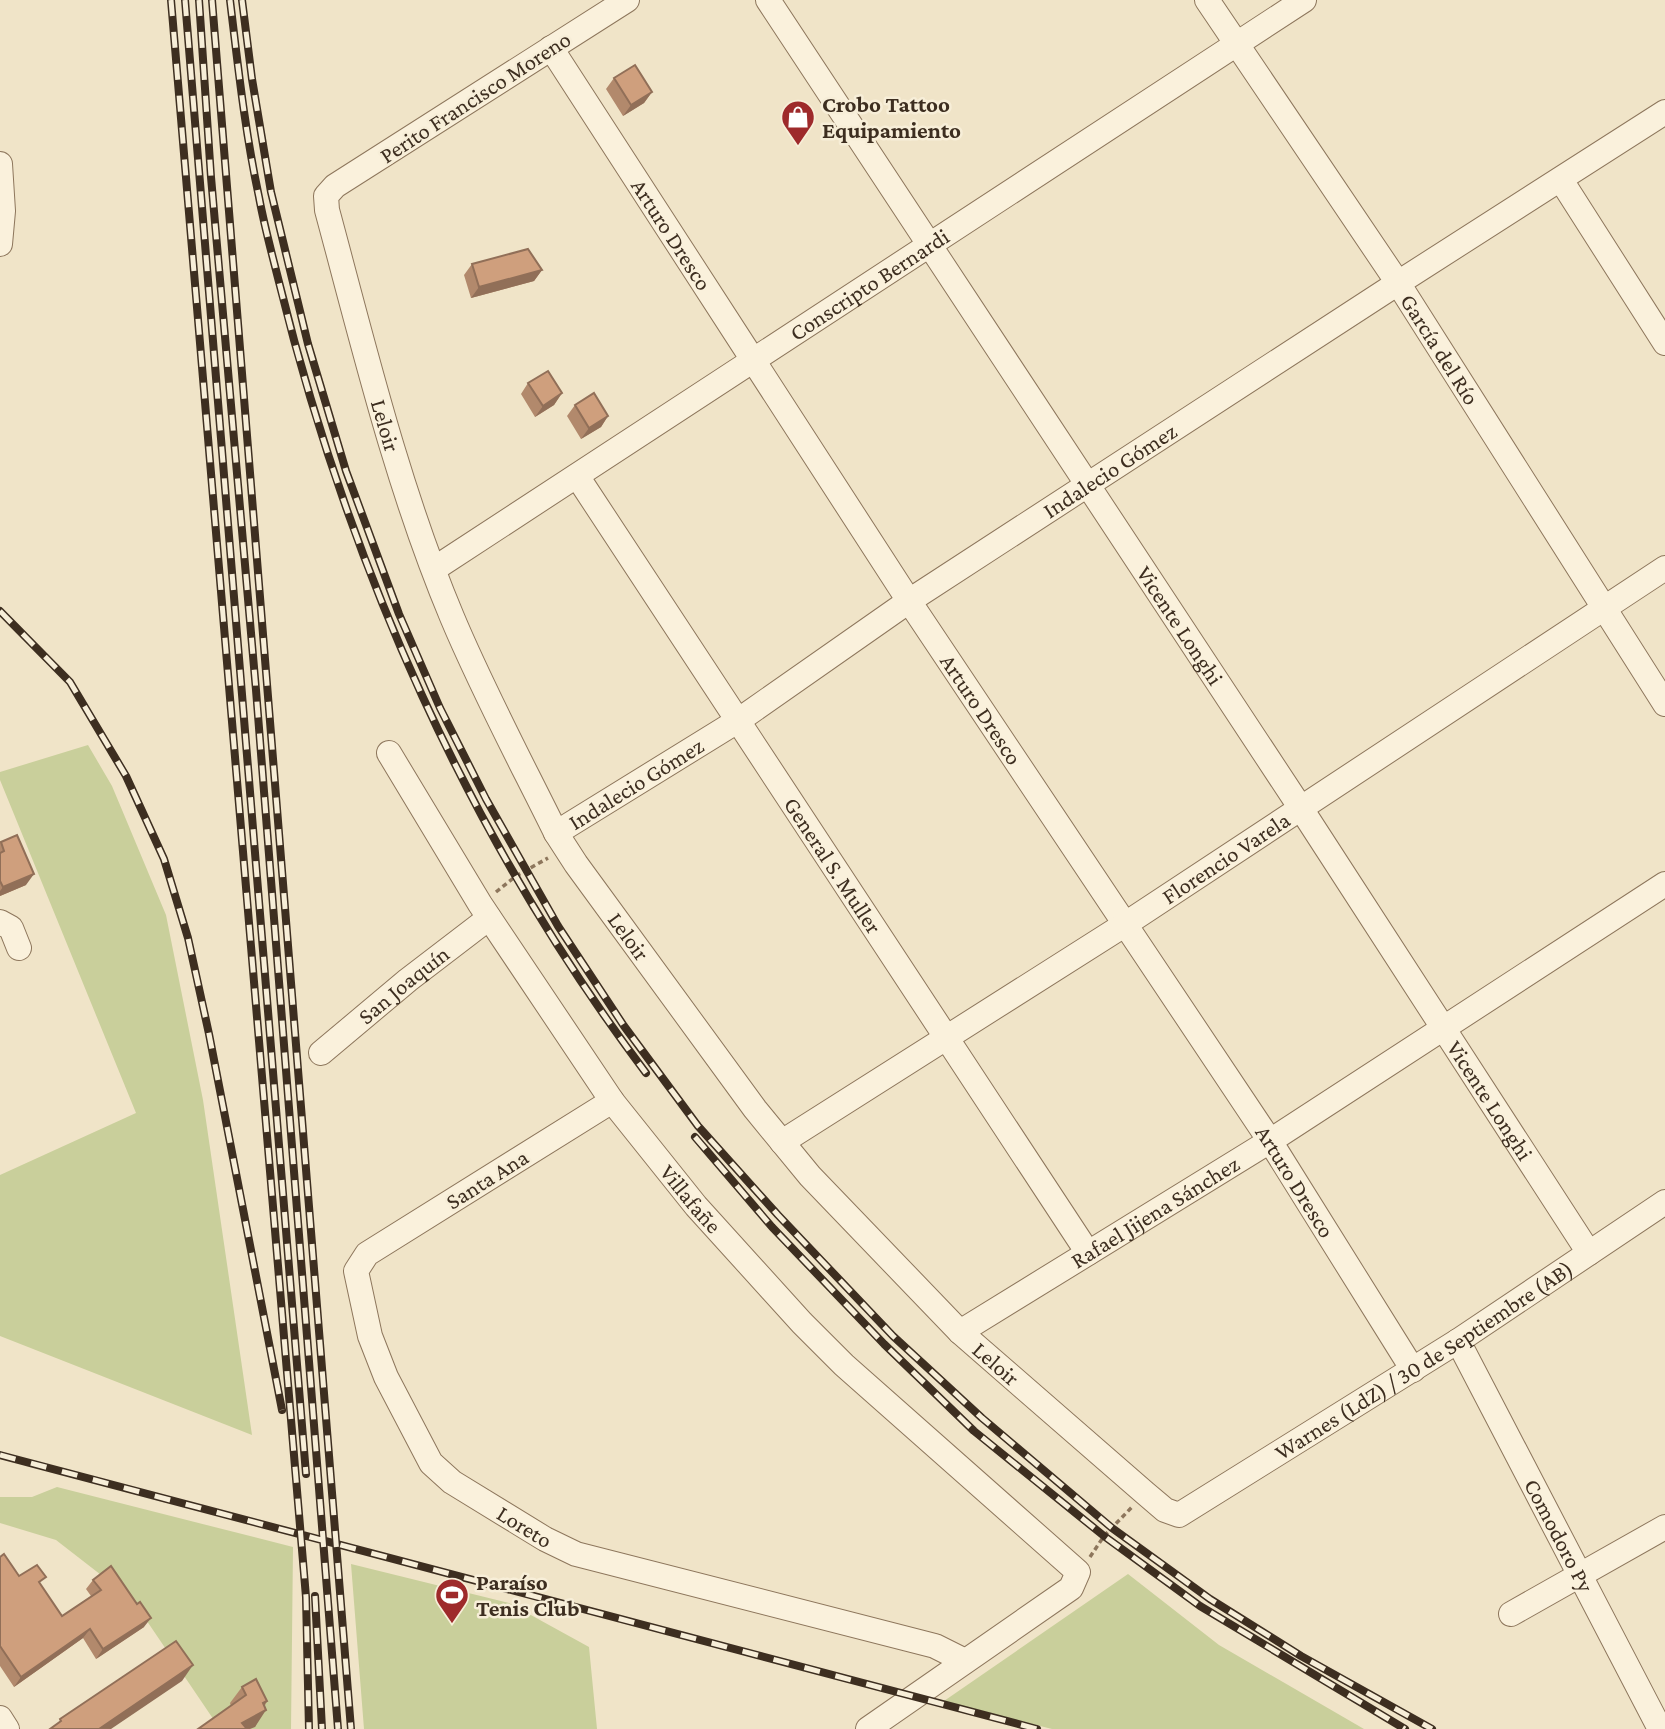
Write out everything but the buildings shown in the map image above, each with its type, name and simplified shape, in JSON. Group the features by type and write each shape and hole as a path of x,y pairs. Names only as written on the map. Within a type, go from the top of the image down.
{"street":[{"name":"Perito Francisco Moreno","path":"326,196 335,186 627,0"},
{"name":"Vicente Longhi","path":"768,0 1300,807 1589,1253"},
{"name":"García del Río","path":"1207,0 1398,283 1665,704"},
{"name":"Conscripto Bernardi","path":"433,569 1304,0"},
{"name":"Arturo Dresco","path":"551,48 909,601 1270,1141 1413,1370"},
{"name":"Indalecio Gómez","path":"556,833 738,720 909,601 1665,112"},
{"path":"0,164 3,211 0,244"},
{"path":"1561,180 1665,343"},
{"name":"Leloir","path":"326,196 327,210 383,417 433,569 452,618 556,833 755,1109 844,1213 960,1332 1165,1510 1179,1515"},
{"name":"General S. Muller","path":"578,476 1088,1253"},
{"name":"Florencio Varela","path":"782,1142 1124,925 1665,568"},
{"name":"Villafañe","path":"390,753 484,911 612,1101 696,1206 844,1365 1078,1572"},
{"name":"Rafael Jijena Sánchez","path":"960,1332 1270,1141 1665,884"},
{"name":"San Joaquín","path":"321,1053 408,980 484,911"},
{"path":"0,922 10,928 19,948"},
{"name":"Santa Ana","path":"362,1258 612,1101"},
{"name":"Warnes (LdZ) / 30 de Septiembre (AB)","path":"1179,1515 1413,1370 1665,1202"},
{"name":"Loreto","path":"362,1258 356,1271 358,1286 377,1358 431,1463 452,1482 545,1539 576,1554 935,1646 965,1661"},
{"name":"Comodoro Py","path":"1458,1341 1660,1729"},
{"path":"1511,1614 1665,1527"},
{"path":"868,1729 1071,1588 1078,1572"},
{"path":"0,1718 7,1729"}],"path":[{"path":"484,911 516,876 550,857 556,833"},
{"path":"1078,1572 1104,1536 1145,1493"}],"green space":[{"path":"88,745 112,786 166,915 203,1100 252,1435 0,1336 0,1175 136,1113 0,780 0,772"},
{"path":"57,1487 293,1547 291,1729 220,1729 132,1599 56,1540 0,1523 0,1497 32,1497"},
{"name":"Paraíso Tenis Club","path":"351,1564 509,1603 589,1647 597,1729 364,1729"},
{"path":"1128,1574 1219,1645 1364,1729 1052,1729 944,1701"}],"railway":[{"path":"171,0 306,1597 309,1729"},
{"path":"185,0 306,1474"},
{"path":"199,0 211,177 256,690 338,1729"},
{"path":"212,0 351,1729"},
{"path":"230,0 250,148 271,250 308,388 341,493 379,596 422,696 471,795 524,890 582,983 646,1073"},
{"path":"242,0 271,192 308,344 346,471 399,614 440,708 486,799 558,926 624,1026 698,1126 778,1215 893,1336 982,1418 1112,1528 1210,1599 1301,1656 1432,1729"},
{"path":"0,611 70,682 126,776 164,859 188,938 209,1034 282,1410"},
{"path":"695,1137 772,1227 884,1344 974,1431 1104,1536 1200,1606 1405,1729"},
{"path":"0,1455 1037,1729"},
{"path":"315,1596 322,1729"}],"place":[{"name":"Crobo Tattoo Equipamiento","path":"798,147"},
{"name":"Paraíso Tenis Club","path":"452,1625"}]}
